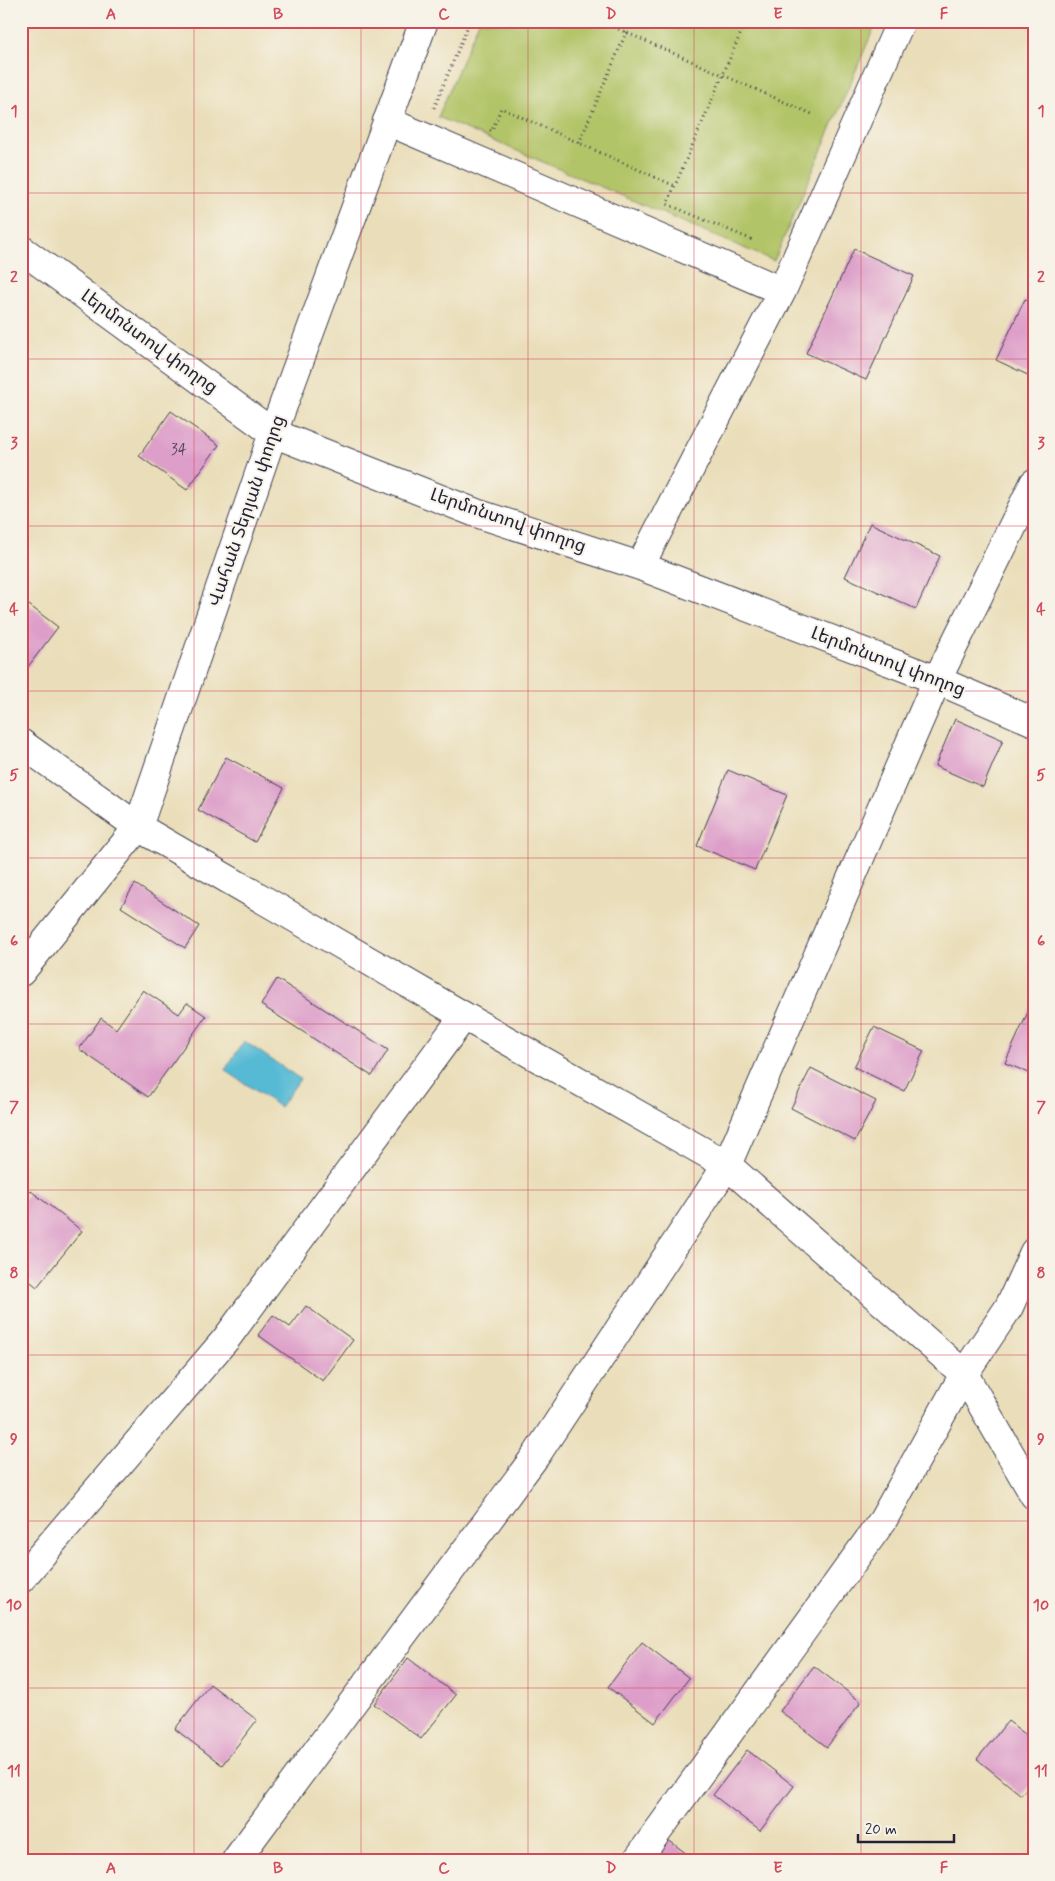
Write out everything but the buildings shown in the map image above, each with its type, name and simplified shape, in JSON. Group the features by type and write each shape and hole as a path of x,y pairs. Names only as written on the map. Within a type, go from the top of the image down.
{"street":[{"name":"Վահան Տերյան փողոց","path":"21,972 138,827 273,433 424,21"},
{"path":"640,566 782,291 902,21"},
{"path":"386,121 782,291"},
{"name":"Լերմոնտով փողոց","path":"21,250 273,433 476,512 640,566 937,680 1034,722"},
{"path":"236,1860 537,1454 727,1165 937,680 1034,483"},
{"path":"21,743 138,827 464,1016 727,1165 964,1374 1034,1495"},
{"path":"21,1580 226,1339 464,1016"},
{"path":"637,1860 883,1520 964,1374 1009,1307 1034,1252"}],"path":[{"path":"422,136 470,21"},
{"path":"600,21 814,115"},
{"path":"579,143 632,21"},
{"path":"746,21 667,204 755,241"},
{"path":"435,106 443,109"},
{"path":"484,127 492,131 501,108 675,186"}],"green space":[{"path":"479,21 877,21 774,261 438,117"}],"water":[{"path":"244,1041 300,1079 280,1107 225,1070"}]}
